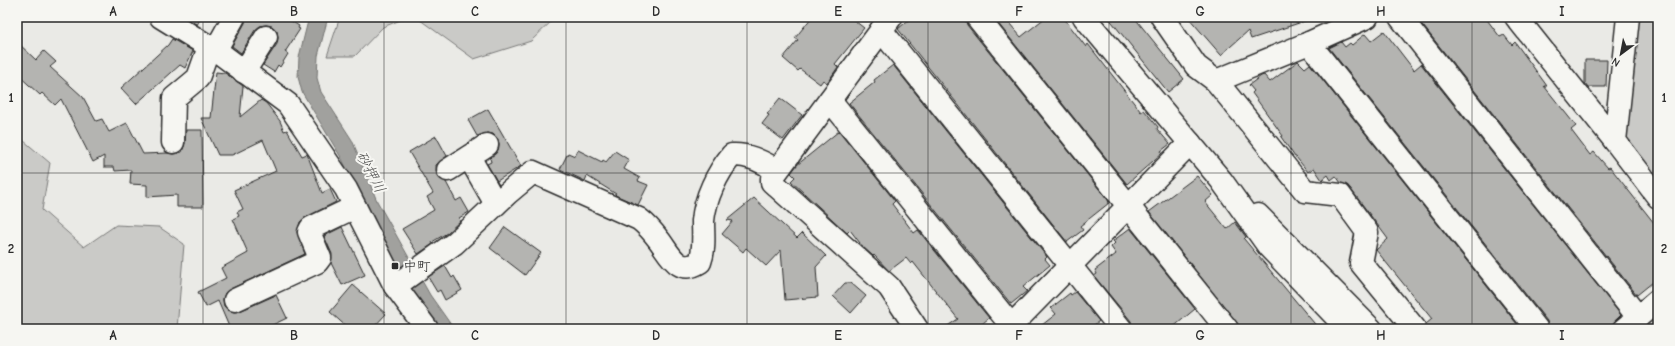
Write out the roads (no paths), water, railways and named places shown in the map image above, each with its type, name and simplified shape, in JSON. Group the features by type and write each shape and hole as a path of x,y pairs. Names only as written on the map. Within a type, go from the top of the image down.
{"street":[{"path":"161,17 212,49 288,104 346,189 395,286 427,329"},
{"path":"173,142 174,98 198,78 212,49 234,17"},
{"path":"977,17 1227,329"},
{"path":"1084,17 1221,180 1269,247 1348,329"},
{"path":"1162,17 1196,66 1216,80 1305,191 1340,195 1367,232 1361,263 1415,329"},
{"path":"1216,80 1309,43 1367,17"},
{"path":"1400,17 1631,323 1658,300"},
{"path":"1517,17 1658,197"},
{"path":"1615,141 1628,17"},
{"path":"917,329 889,287 772,182 772,178 777,170 886,23 1070,265 1121,329"},
{"path":"244,72 266,37"},
{"path":"1309,43 1537,329"},
{"path":"830,100 1011,328 1070,265 1190,143"},
{"path":"448,170 469,158 487,145"},
{"path":"395,286 454,243 533,172 639,219 659,239 675,262 687,267 694,266 700,262 703,249 704,219 708,201 714,183 732,155 744,155 758,160 777,170"},
{"path":"469,158 496,204"},
{"path":"1221,180 1286,241 1371,329"},
{"path":"235,300 317,262 320,258 309,232 311,228 355,207"}],"place":[{"name":"中町","path":"395,266"}],"water label":[{"name":"砂押川","path":"371,172"}]}
